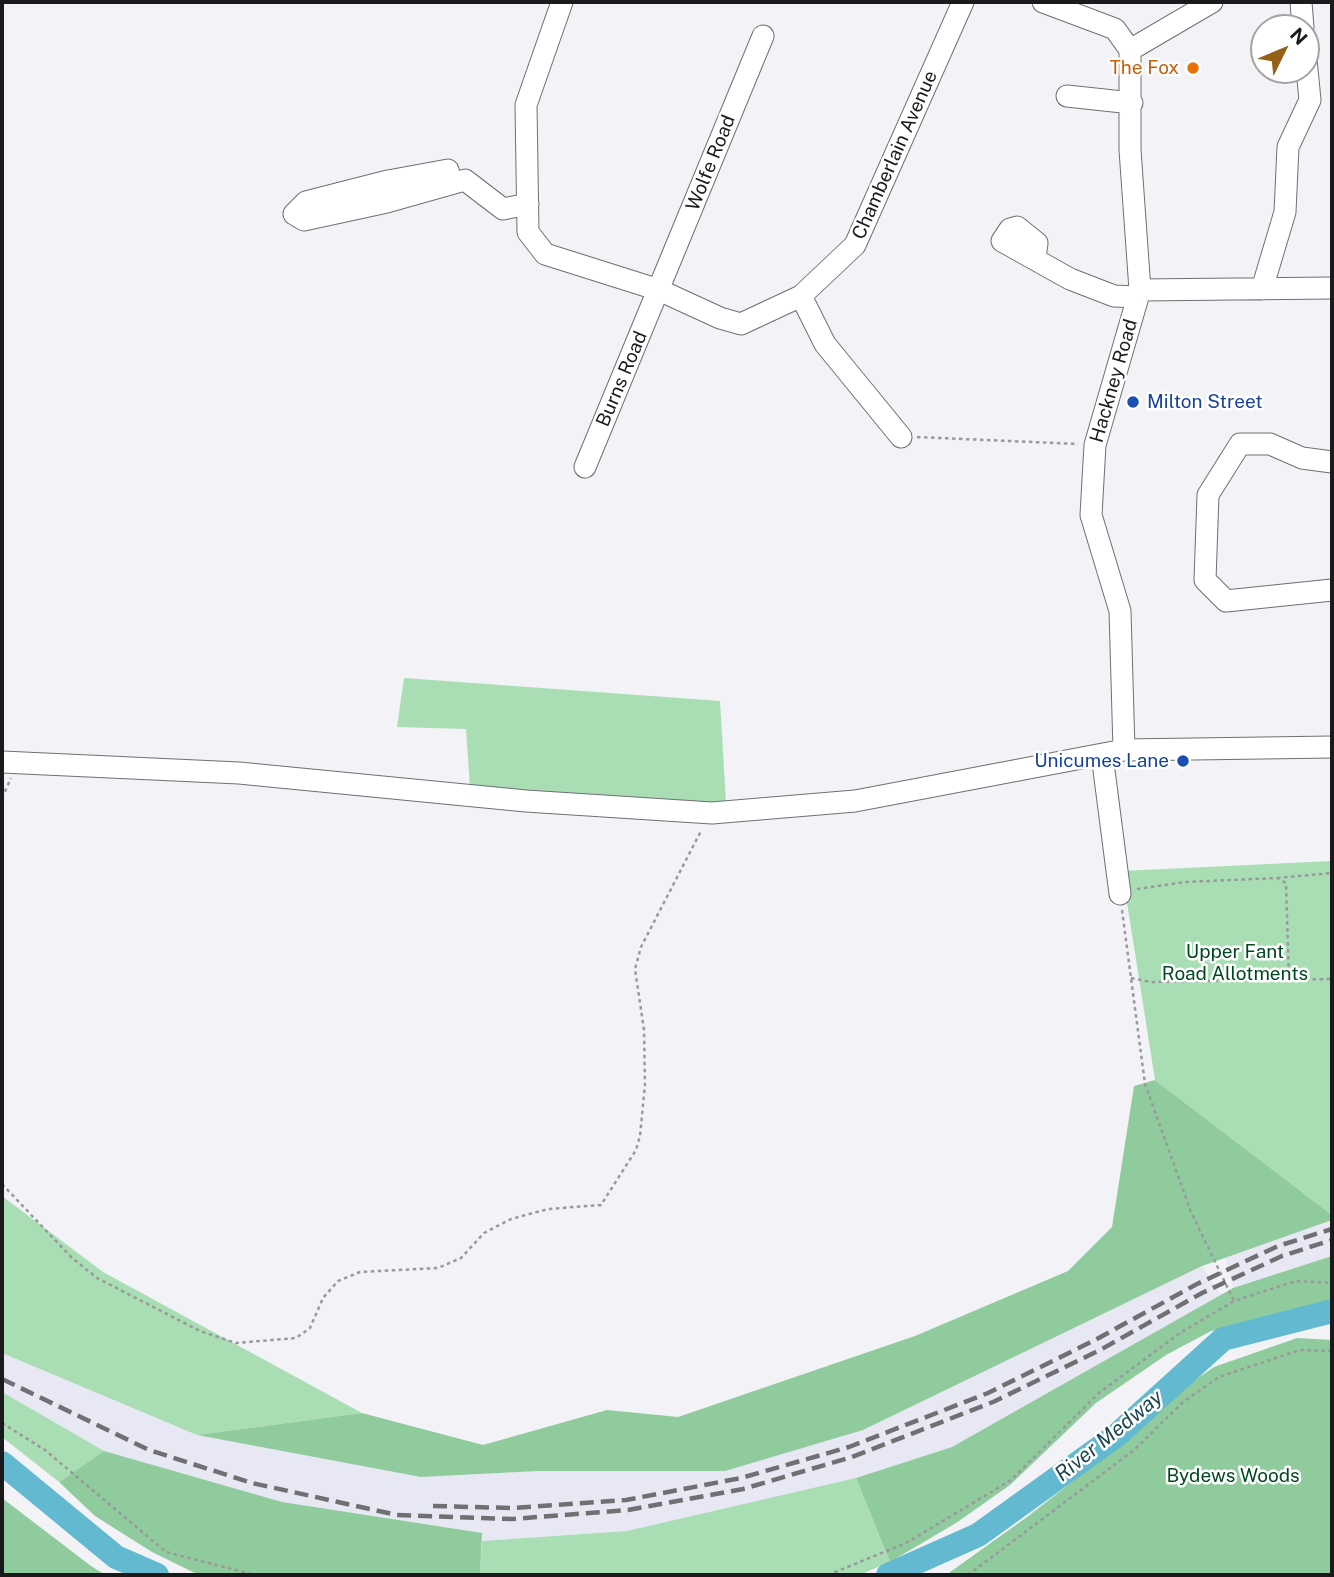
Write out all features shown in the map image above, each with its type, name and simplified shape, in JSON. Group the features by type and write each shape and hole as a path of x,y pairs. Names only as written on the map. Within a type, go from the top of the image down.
{"street":[{"name":"Chamberlain Avenue","path":"562,2 527,105 528,232 545,254 659,290 720,318 741,324 801,296 855,245 963,2"},
{"path":"1043,2 1115,29 1130,50 1212,2"},
{"name":"Wolfe Road","path":"659,290 763,36"},
{"name":"Hackney Road","path":"1124,751 1119,611 1091,515 1095,445 1139,294 1130,150 1130,50"},
{"path":"1262,289 1285,212 1289,147 1310,100 1308,84"},
{"path":"1067,96 1094,89 1132,103"},
{"path":"388,192 465,180 503,209 528,204"},
{"path":"1035,258 1097,292 1139,294 1332,288"},
{"name":"Burns Road","path":"585,467 659,290"},
{"path":"801,296 825,344 901,436"},
{"path":"1332,462 1302,458 1270,444 1240,444 1208,495 1205,580 1226,601 1332,590"},
{"path":"2,762 239,773 526,801 712,813 855,801 1124,751 1332,747"},
{"path":"1102,755 1120,894"}],"path":[{"path":"901,436 1095,445"},
{"path":"2,1184 45,1230 97,1278 200,1331 236,1343 296,1338 310,1328 323,1298 338,1281 360,1272 438,1268 461,1258 484,1233 511,1219 548,1209 601,1205 636,1150 640,1136 645,1071 635,969 641,947 712,813"},
{"path":"1234,1301 1191,1212 1145,1084 1120,894 1185,882 1332,873"},
{"path":"1277,878 1286,883 1289,980"},
{"path":"1131,978 1151,982 1332,979"},
{"path":"828,1575 908,1542 1010,1480 1099,1393 1180,1333 1234,1301 1296,1281 1332,1283"},
{"path":"968,1575 1133,1450 1182,1403 1220,1377 1300,1350 1332,1351"},
{"path":"2,1423 44,1450 166,1552 255,1575"}],"shaded area":[{"path":"1332,1220 1332,1256 1233,1288 1225,1257"},
{"path":"1202,1266 1221,1295 952,1447 856,1478 627,1531 482,1541 323,1531 84,1464 2,1413 2,1353 197,1435 421,1477 538,1471 863,1430"}],"green space":[{"path":"404,678 720,701 726,803 470,787 466,729 397,727"},
{"name":"Upper Fant Road Allotments","path":"1332,861 1332,1215 1155,1080 1122,871"},
{"path":"1155,1080 1332,1215 1332,1220 1202,1266 863,1430 725,1471 538,1471 421,1477 197,1435 362,1413 483,1445 607,1410 678,1417 915,1336 1068,1271 1112,1227 1134,1086"},
{"path":"2,1196 103,1272 362,1413 197,1435 2,1353"},
{"path":"1332,1256 1332,1302 1211,1331 1166,1355 1096,1403 1010,1485 956,1523 890,1562 856,1478 952,1447 1233,1288"},
{"name":"Bydews Woods","path":"1297,1338 1332,1340 1332,1575 946,1575 1027,1517 1126,1440 1175,1394 1214,1367"},
{"path":"2,1392 104,1451 59,1482 2,1437"},
{"path":"104,1451 282,1502 482,1533 480,1575 199,1575 152,1552 95,1516 59,1482"},
{"path":"856,1478 890,1562 859,1575 480,1575 482,1541 627,1531"},
{"path":"2,1498 91,1566 105,1575 2,1575"}],"waterway":[{"name":"River Medway","path":"888,1575 978,1535 1117,1435 1223,1339 1332,1311"},
{"name":"River Medway","path":"2,1463 116,1557 157,1575"}],"railway":[{"path":"433,1506 512,1508 626,1500 741,1478 849,1447 988,1393 1095,1340 1197,1284 1278,1246 1332,1229"},
{"path":"2,1379 149,1450 252,1483 397,1515 512,1519 628,1510 743,1489 852,1457 993,1402 1100,1350 1202,1293 1282,1256 1332,1240"}],"place":[{"name":"The Fox","path":"1193,68"},
{"name":"Milton Street","path":"1133,402"},
{"name":"Unicumes Lane","path":"1183,761"}]}
